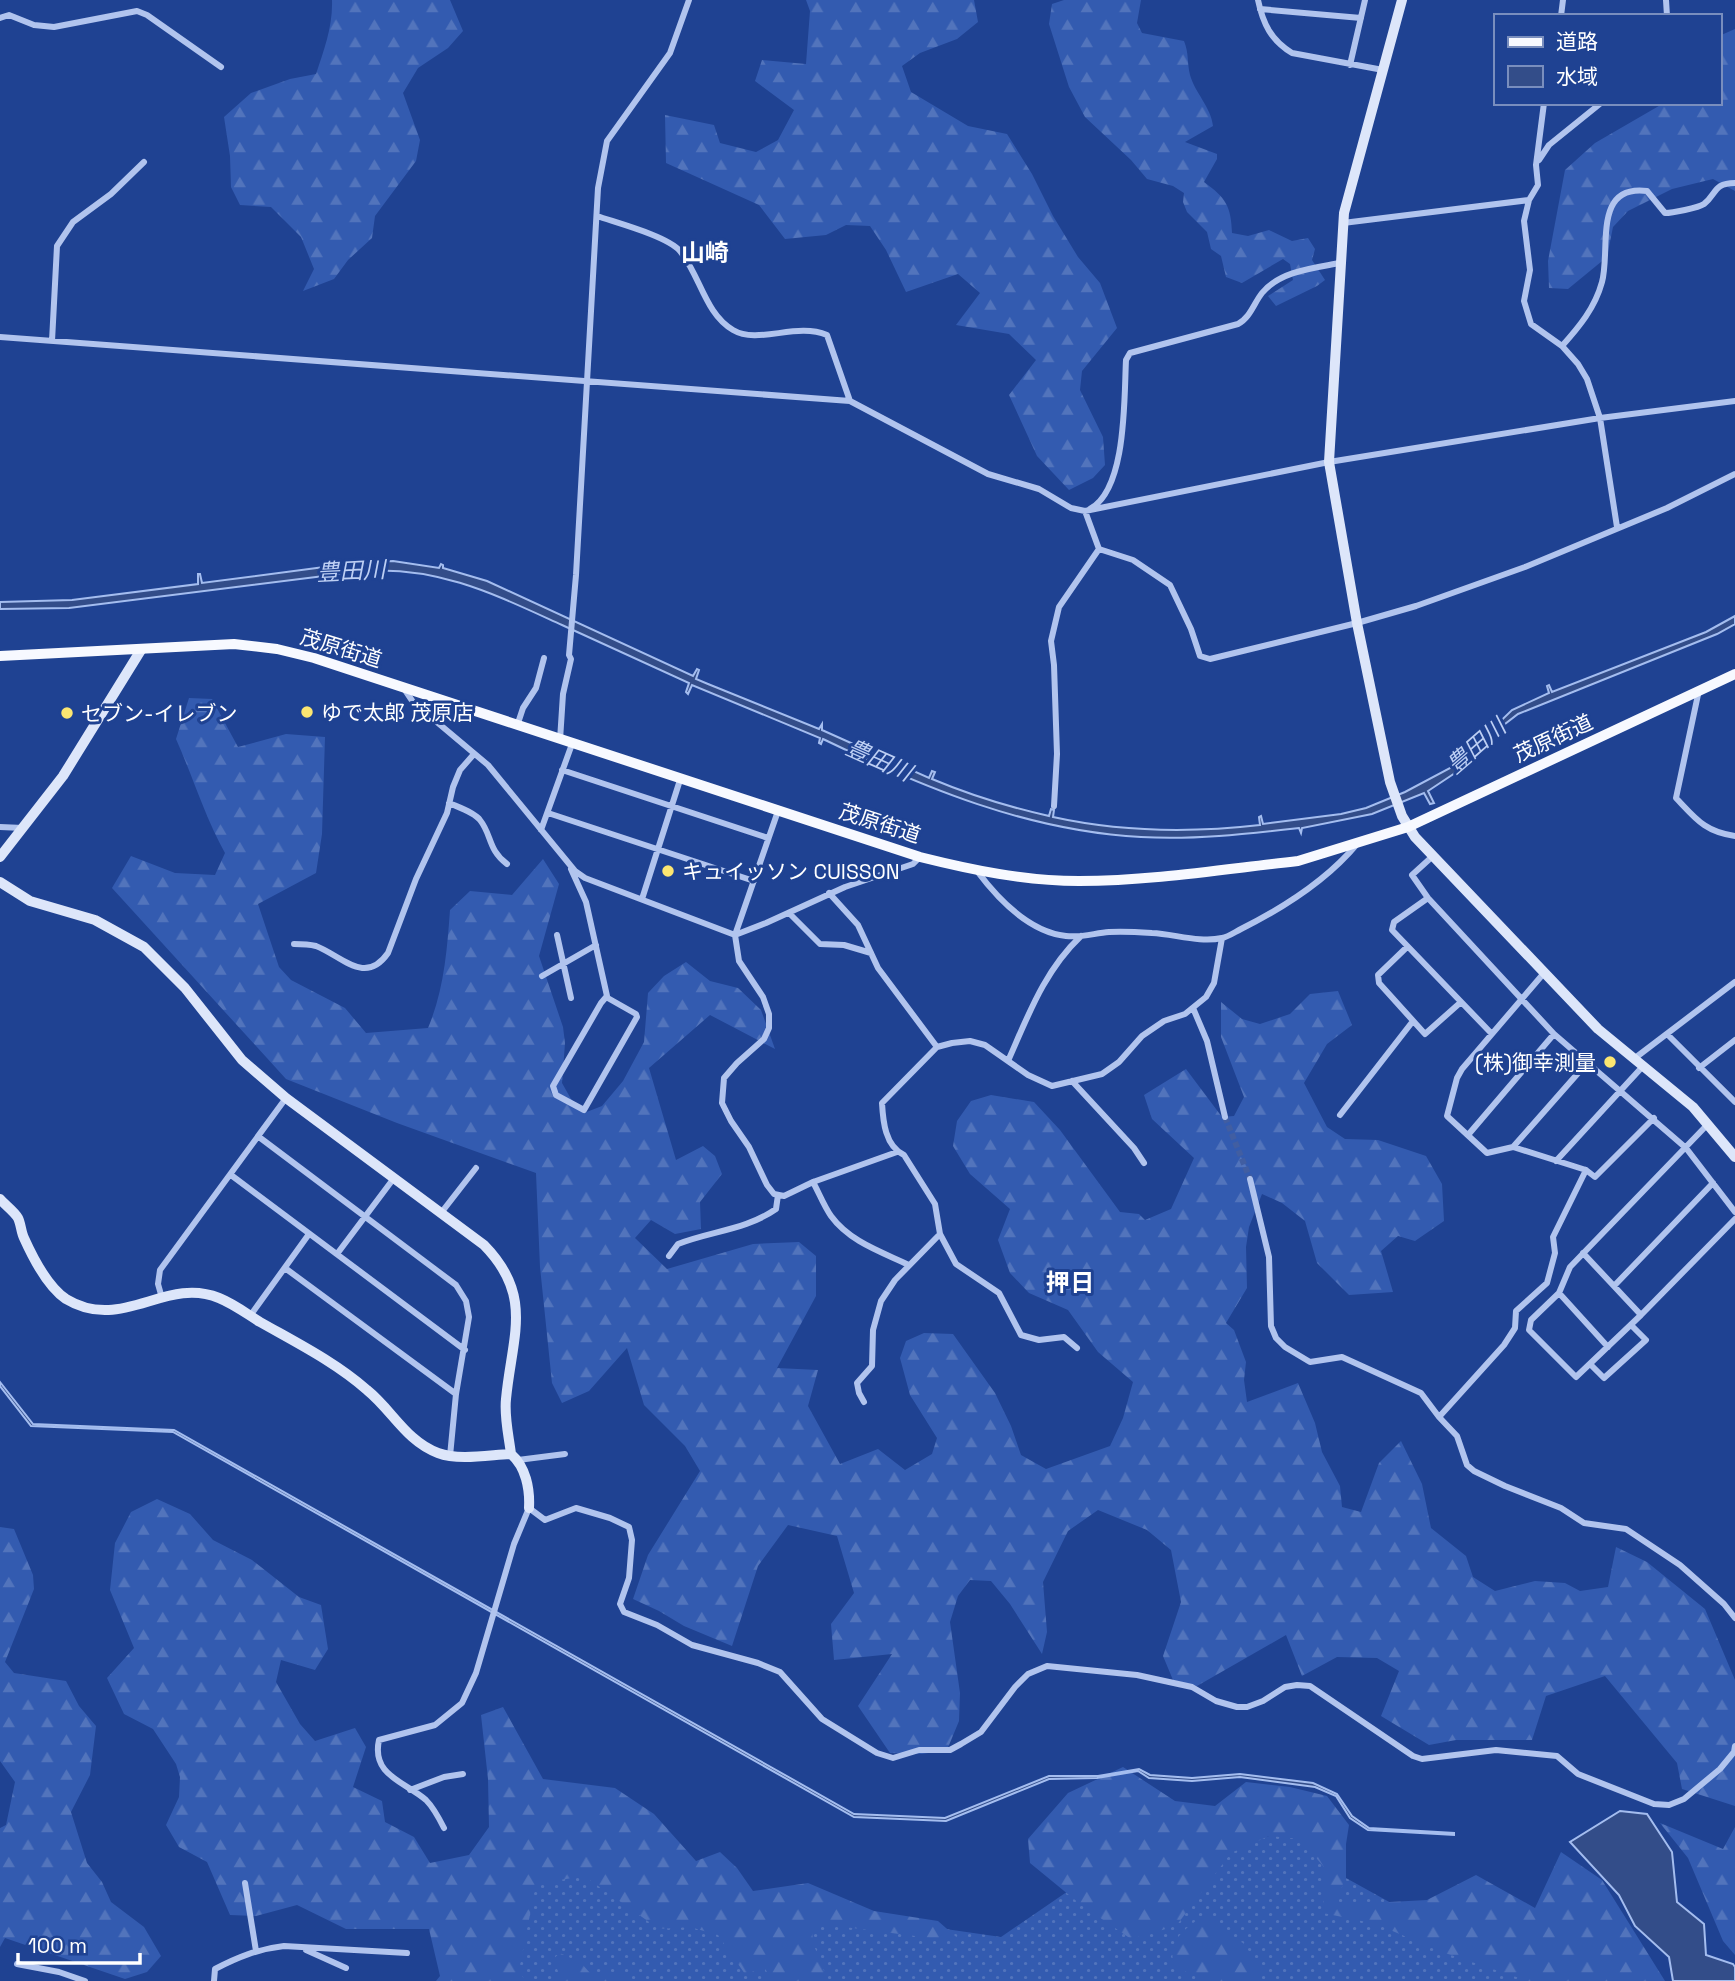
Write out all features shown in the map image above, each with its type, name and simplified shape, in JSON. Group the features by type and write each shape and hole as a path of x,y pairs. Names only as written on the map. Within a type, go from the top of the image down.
{"main road":[{"name":"茂原街道","path":"0,656 193,645 234,644 277,649 314,658 920,857 978,871 1044,880 1079,881 1165,876 1298,861 1408,827 1735,674"}],"street":[{"path":"560,740 563,694 571,659 569,649 576,575 598,188 607,141 670,54 689,0"},
{"path":"1258,0 1268,31 1282,47 1292,53 1383,70"},
{"path":"1350,65 1365,0"},
{"path":"1402,0 1343,223 1329,462 1357,623 1390,782 1408,827 1598,1029 1644,1065 1708,1124 1735,1157"},
{"path":"1260,9 1361,18"},
{"path":"0,18 9,15 34,25 54,27 137,11 147,15 221,67"},
{"path":"1544,105 1536,164 1538,185 1529,200 1524,221 1530,271 1524,302 1531,324 1562,346 1587,379 1600,418 1617,527"},
{"path":"1536,164 1549,145 1599,105"},
{"path":"52,341 57,246 73,222 111,194 144,162"},
{"path":"1562,346 1591,309 1602,282 1606,222 1617,199 1634,189 1647,191 1665,213 1673,213 1703,205 1717,187 1735,183"},
{"path":"1343,223 1529,200"},
{"path":"597,216 664,240 679,250 716,317 744,336 798,330 817,331 827,335 850,401"},
{"path":"1084,511 1098,504 1112,477 1119,453 1125,415 1126,360 1130,353 1245,321 1263,292 1277,280 1305,270 1340,263"},
{"path":"0,337 850,401 988,474 1039,489 1071,508 1084,511 1329,462 1600,418 1735,401"},
{"path":"1098,550 1133,560 1170,585 1191,629 1200,656 1210,659 1416,606 1525,567 1667,508 1735,474"},
{"path":"1084,511 1098,550"},
{"path":"1054,806 1057,754 1051,641 1059,607 1098,550"},
{"path":"0,857 78,754 141,650"},
{"path":"517,726 523,708 536,688 544,658"},
{"path":"405,689 413,702 505,784 569,865 585,878 735,935 829,893 913,864 920,857"},
{"path":"1699,690 1676,798 1712,831 1735,836"},
{"path":"541,830 572,744"},
{"path":"293,944 314,946 358,969 376,965 383,959 388,953 421,868 447,813 460,770 474,754"},
{"path":"562,770 768,838"},
{"path":"642,899 680,780"},
{"path":"449,803 480,820 492,848 507,864"},
{"path":"778,811 735,935 739,961 764,997 769,1014 769,1028 764,1039 724,1078 722,1103 774,1194 783,1196 813,1182 897,1152"},
{"path":"548,813 754,881"},
{"path":"0,827 23,828"},
{"path":"978,871 1005,902 1036,927 1065,936 1108,932 1222,938 1266,917 1298,896 1346,858 1360,842"},
{"path":"1434,855 1412,874 1428,898 1554,1034 1686,1147 1735,1212"},
{"path":"569,865 586,902 606,998 553,1086 556,1095 584,1110 637,1017 606,998"},
{"path":"0,882 30,901 95,920 144,947 186,988 242,1060 286,1098 484,1245 509,1277 517,1319 506,1403 515,1457 530,1492 529,1508 514,1544 476,1673 462,1703 435,1725 379,1740 378,1756 390,1775 400,1785 427,1802 444,1828"},
{"path":"829,893 858,925 878,968 937,1047"},
{"path":"1428,898 1394,922 1392,930 1492,1033"},
{"path":"789,913 820,944 844,945 871,953"},
{"path":"557,934 571,998"},
{"path":"1009,1061 1045,980 1055,964 1081,936"},
{"path":"1077,1348 1064,1337 1039,1340 1021,1335 999,1293 956,1264 940,1234 935,1204 904,1155 897,1152 883,1126 881,1103 937,1047 970,1041 985,1045 1040,1083 1052,1086 1102,1074 1119,1062 1142,1036 1164,1021 1193,1008 1206,997 1214,983 1222,938"},
{"path":"542,976 596,945"},
{"path":"1408,947 1378,975 1380,983 1425,1034 1461,1002"},
{"path":"1544,973 1457,1078 1447,1116 1487,1153 1513,1147 1586,1170 1595,1177 1654,1118"},
{"path":"1635,1058 1735,982"},
{"path":"1193,1008 1207,1041 1225,1116"},
{"path":"1340,1115 1413,1021"},
{"path":"1468,1135 1554,1034"},
{"path":"1667,1034 1734,1100"},
{"path":"1699,1068 1735,1040"},
{"path":"1513,1147 1587,1063"},
{"path":"1556,1161 1644,1065"},
{"path":"1072,1081 1134,1148 1144,1163"},
{"path":"162,1298 158,1284 160,1270 286,1098"},
{"path":"1708,1124 1570,1267 1559,1293 1531,1320 1530,1330 1576,1377 1735,1219"},
{"path":"259,1138 456,1285 467,1301 469,1317 456,1394 450,1456"},
{"path":"441,1213 476,1168"},
{"path":"1439,1417 1504,1345 1515,1328 1516,1311 1547,1283 1555,1254 1553,1237 1586,1170"},
{"path":"231,1175 465,1350"},
{"path":"337,1254 394,1178"},
{"path":"1250,1179 1269,1257 1271,1326 1276,1338 1285,1347 1310,1362 1342,1357 1421,1393 1457,1436 1467,1465 1474,1471 1561,1508 1584,1523 1626,1529 1680,1565 1724,1604 1735,1618"},
{"path":"813,1182 831,1216 845,1230 860,1242 909,1265"},
{"path":"1614,1286 1713,1183"},
{"path":"669,1256 678,1244 742,1226 770,1213 776,1209 778,1195"},
{"path":"0,1199 18,1218 33,1254 51,1283 65,1298 100,1311 138,1306 180,1291 200,1292 220,1298 318,1354 350,1376 371,1393 416,1441 436,1452 450,1456 515,1457 565,1454"},
{"path":"250,1316 309,1234"},
{"path":"864,1402 857,1383 872,1366 873,1330 881,1301 909,1265 940,1234"},
{"path":"1583,1253 1641,1315"},
{"path":"285,1268 456,1394"},
{"path":"1559,1293 1608,1347"},
{"path":"1590,1364 1604,1378 1646,1340 1631,1325"},
{"path":"529,1508 545,1520 576,1508 623,1522 629,1527 632,1540 629,1578 620,1600 624,1612 657,1625 692,1644 780,1672 822,1719 877,1753 893,1758 919,1750 950,1750 961,1744 981,1732 1028,1674 1047,1666 1137,1675 1192,1687 1216,1700 1237,1707 1263,1701 1285,1687 1310,1686 1413,1756 1422,1759 1496,1749 1557,1756 1578,1774 1654,1804 1670,1805 1684,1799 1720,1769 1734,1752 1735,1746"},
{"path":"411,1790 444,1777 463,1774"},
{"path":"245,1883 256,1951"},
{"path":"214,1981 215,1969 256,1951 284,1946 407,1953"},
{"path":"300,1947 346,1969"},
{"path":"17,1964 59,1972 85,1981"}],"green space":[{"path":"332,0 450,0 463,31 448,48 418,68 403,93 420,140 416,161 375,216 372,238 348,260 334,279 303,291 314,269 301,237 271,207 240,205 231,187 224,117 251,93 290,79 316,74 329,29"},
{"path":"806,0 974,0 978,22 957,39 920,53 902,66 911,92 968,126 1007,134 1078,257 1100,283 1117,328 1082,371 1080,390 1103,437 1105,465 1093,478 1069,490 1037,456 1009,395 1036,360 1009,334 956,325 980,293 958,274 906,292 886,250 870,226 846,225 826,235 785,239 759,205 666,163 665,115 714,125 720,143 756,152 778,140 794,110 755,81 762,60 806,64 810,11"},
{"path":"1064,0 1141,0 1137,23 1142,33 1184,41 1190,75 1213,126 1185,142 1217,154 1217,159 1204,182 1226,203 1232,233 1248,236 1269,230 1292,241 1308,238 1315,249 1312,260 1325,280 1276,306 1268,296 1293,280 1290,264 1283,259 1242,283 1226,277 1221,256 1211,249 1207,232 1187,212 1183,202 1184,193 1173,186 1147,179 1131,160 1085,117 1069,87 1049,24 1052,4"},
{"path":"1735,29 1735,191 1713,179 1672,189 1628,211 1613,227 1607,257 1568,289 1549,288 1548,261 1565,170 1595,143 1661,105 1721,105 1721,35"},
{"path":"189,698 212,699 238,747 286,734 325,737 322,834 316,873 258,904 279,967 291,980 345,1008 366,1033 428,1028 441,985 450,910 470,891 512,895 543,859 559,884 539,956 563,1027 565,1043 562,1083 571,1099 584,1113 602,1106 623,1081 644,1042 648,993 664,976 686,962 710,981 738,988 761,1010 775,1049 710,1015 649,1068 676,1160 703,1146 715,1156 722,1174 700,1202 701,1229 675,1234 651,1220 635,1238 667,1269 753,1244 799,1242 816,1256 816,1296 777,1368 818,1370 808,1406 840,1464 878,1449 905,1470 932,1454 937,1438 910,1395 900,1358 906,1341 924,1333 953,1334 995,1393 1021,1455 1046,1469 1110,1446 1123,1418 1133,1382 1098,1352 1068,1310 1029,1293 1010,1273 998,1240 1010,1209 970,1174 953,1146 957,1121 971,1101 991,1095 1034,1102 1060,1130 1120,1212 1139,1214 1145,1220 1171,1209 1194,1158 1152,1119 1144,1095 1186,1069 1222,1117 1234,1116 1244,1097 1221,1037 1221,1002 1242,1019 1260,1024 1290,1014 1310,994 1338,991 1352,1025 1327,1044 1304,1083 1327,1127 1345,1139 1378,1140 1426,1156 1442,1184 1444,1221 1415,1241 1398,1236 1381,1251 1393,1292 1349,1295 1317,1263 1305,1221 1282,1203 1262,1194 1249,1227 1246,1247 1247,1288 1226,1323 1234,1330 1246,1362 1244,1380 1247,1402 1298,1383 1315,1423 1322,1452 1340,1486 1342,1507 1361,1512 1379,1463 1401,1441 1422,1484 1431,1528 1466,1556 1473,1577 1495,1591 1535,1581 1565,1583 1580,1591 1608,1587 1616,1547 1647,1562 1705,1609 1735,1680 1735,1806 1682,1789 1677,1763 1605,1676 1546,1696 1532,1740 1456,1740 1429,1745 1381,1716 1399,1671 1377,1658 1337,1657 1302,1676 1286,1635 1197,1686 1173,1680 1163,1656 1181,1602 1171,1550 1147,1530 1098,1510 1068,1531 1043,1582 1047,1632 1042,1654 1010,1604 991,1581 970,1580 958,1596 950,1622 960,1693 959,1721 947,1750 922,1754 890,1753 858,1706 892,1654 834,1660 831,1624 854,1593 837,1536 788,1525 758,1566 732,1646 684,1626 633,1599 648,1555 700,1471 685,1446 644,1405 627,1348 589,1391 562,1403 552,1383 540,1267 536,1173 397,1123 286,1079 112,888 131,856 175,873 215,875 225,853 176,739"},
{"path":"157,1499 190,1514 213,1540 252,1560 299,1597 321,1605 328,1649 315,1670 281,1660 276,1682 300,1724 315,1741 355,1728 366,1747 353,1787 382,1801 385,1822 414,1837 430,1863 469,1855 489,1827 488,1779 481,1715 503,1707 543,1779 615,1788 654,1814 696,1861 720,1852 737,1868 753,1891 808,1883 874,1911 938,1921 962,1942 821,1924 812,1928 813,1943 828,1981 771,1981 765,1968 745,1974 718,1935 690,1927 659,1929 584,1876 536,1884 519,1970 525,1981 436,1981 440,1976 429,1929 346,1929 297,1905 256,1916 230,1915 207,1862 179,1847 166,1825 179,1797 180,1777 176,1764 153,1729 124,1714 107,1678 134,1648 110,1590 115,1543 131,1512"},
{"path":"0,1527 14,1529 33,1575 34,1589 5,1662 14,1673 66,1681 79,1706 96,1726 90,1775 71,1812 87,1863 102,1882 111,1902 144,1927 161,1956 147,1972 125,1979 5,1938 0,1947 0,1828 6,1825 15,1782 0,1761"},
{"path":"1123,1767 1175,1801 1215,1806 1246,1782 1290,1787 1327,1796 1349,1825 1346,1878 1334,1905 1427,1900 1476,1875 1535,1908 1561,1852 1602,1880 1665,1981 1528,1981 1442,1952 1376,1924 1323,1913 1324,1867 1300,1839 1269,1836 1231,1853 1176,1926 1131,1939 1080,1904 1030,1863 1028,1839 1068,1793"},
{"path":"1660,1823 1723,1849 1735,1827 1735,1955 1723,1941 1688,1858"},
{"path":"1304,1827 1346,1878 1532,1981 510,1981 529,1871 579,1865 821,1911 1001,1937 1074,1887"},
{"path":"1197,1920 1213,1920 1218,1930 1243,1943 1263,1971 1258,1981 1205,1981 1174,1966 1173,1951 1177,1939"},
{"path":"560,1953 581,1963 590,1973 618,1973 631,1981 562,1981 553,1959"}],"water":[{"name":"豊田川","path":"393,561 439,568 441,564 443,568 487,581 693,676 697,669 696,679 819,729 822,724 822,730 929,778 932,771 935,772 932,779 961,790 1004,805 1049,816 1051,809 1054,810 1053,817 1104,826 1156,830 1260,825 1261,816 1263,824 1366,808 1405,792 1454,766 1512,710 1549,693 1549,685 1552,692 1706,632 1735,616 1735,624 1717,634 1518,714 1505,724 1467,765 1428,791 1434,803 1430,804 1424,793 1372,814 1302,828 1301,833 1299,828 1220,836 1161,838 1099,833 1058,826 1017,816 938,790 823,739 821,744 820,738 692,685 688,694 686,692 689,683 490,593 417,573 364,571 69,608 0,609 0,602 72,600 198,584 198,574 202,583 347,564"},
{"path":"0,1382 33,1424 174,1430 854,1814 945,1818 1049,1776 1098,1776 1139,1769 1150,1775 1192,1778 1240,1774 1313,1783 1337,1794 1352,1816 1369,1828 1454,1835 1368,1830 1350,1818 1336,1796 1315,1787 1240,1777 1192,1781 1149,1778 1138,1771 1097,1778 1049,1779 946,1821 854,1817 173,1432 31,1426 0,1386"},
{"path":"1620,1811 1647,1814 1672,1852 1677,1902 1704,1924 1706,1955 1733,1964 1735,1981 1673,1981 1669,1957 1635,1926 1619,1895 1570,1842"}],"tunnel":[{"path":"1225,1117 1250,1179"}],"place":[{"name":"ゆで太郎 茂原店","path":"307,712"},
{"name":"セブン-イレブン","path":"67,713"},
{"name":"キュイッソン CUISSON","path":"668,871"},
{"name":"(株)御幸測量","path":"1610,1062"}],"district":[{"name":"山崎","path":"705,252"},
{"name":"押日","path":"1070,1282"}]}
